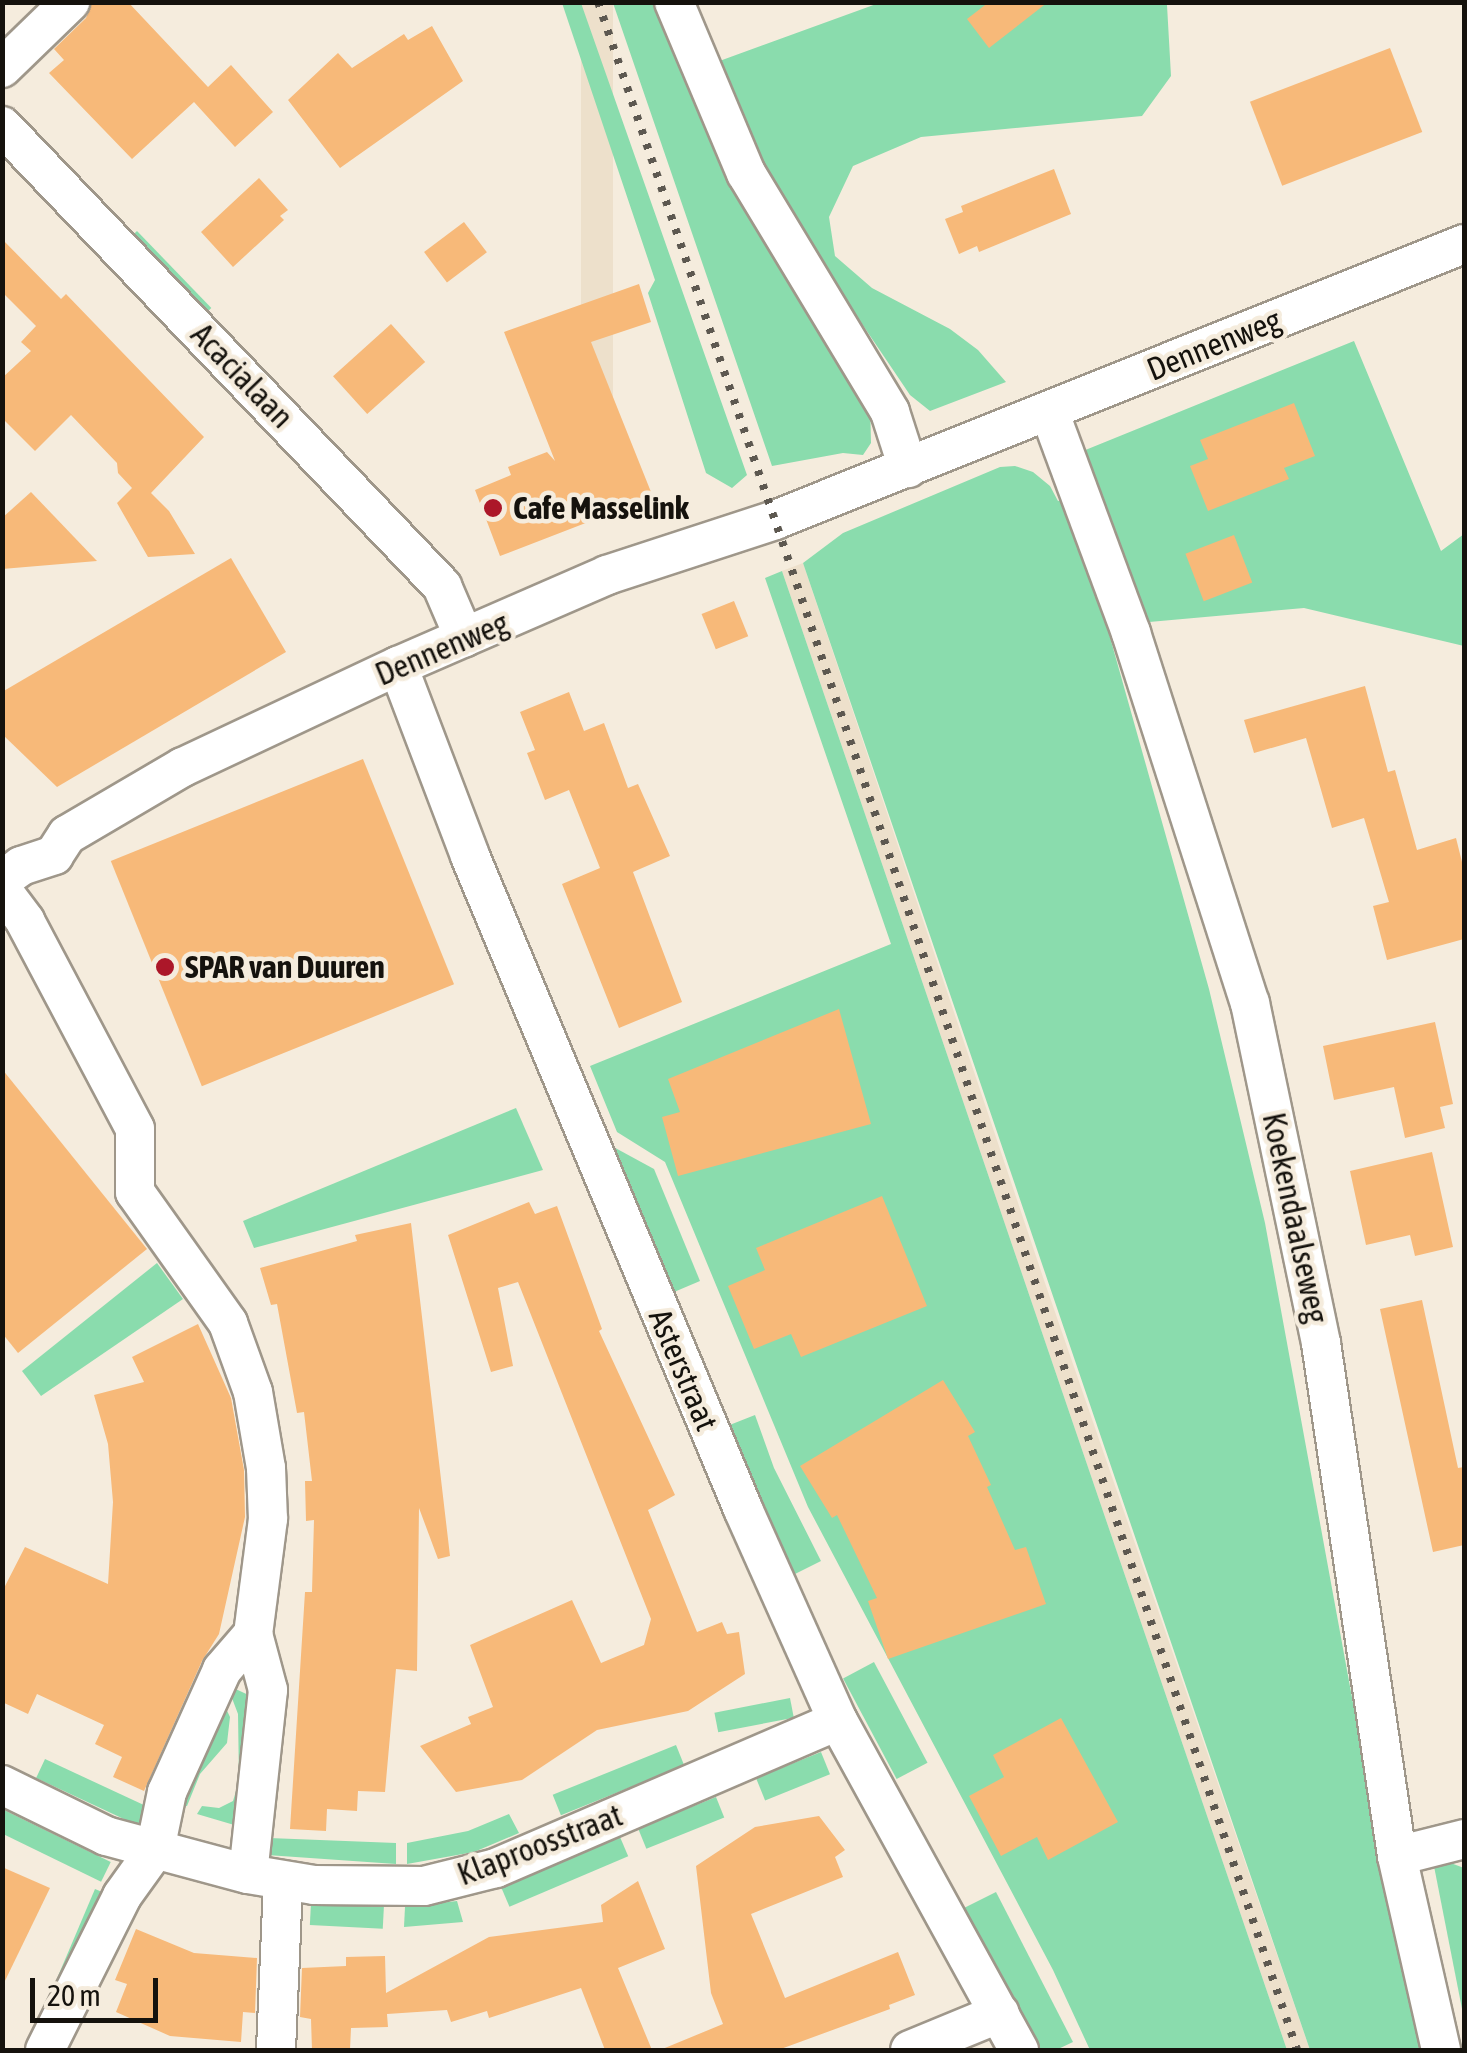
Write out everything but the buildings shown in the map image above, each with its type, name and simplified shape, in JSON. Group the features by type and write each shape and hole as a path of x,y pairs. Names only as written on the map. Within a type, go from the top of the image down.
{"street":[{"path":"2,68 70,2"},
{"path":"674,2 746,173 890,412 908,468"},
{"name":"Acacialaan","path":"2,126 442,586 464,637"},
{"name":"Dennenweg","path":"2,880 21,866 54,855 66,835 184,767 464,637 607,575 700,548 908,468 987,432 1049,411 1464,244"},
{"name":"Koekendaalseweg","path":"1049,411 1131,634 1250,1003 1321,1343 1397,1856 1441,2050"},
{"name":"Asterstraat","path":"398,666 470,856 690,1390 838,1721 1019,2050"},
{"path":"2,890 25,921 135,1129 134,1192 228,1323 252,1392 266,1468 268,1519 253,1634 268,1690 266,1878 276,2050"},
{"path":"45,2050 122,1896 154,1850 166,1792 222,1670 253,1634"},
{"name":"Klaproosstraat","path":"2,1785 106,1836 266,1878 424,1886 496,1868 838,1721"},
{"path":"1397,1856 1464,1839"},
{"path":"910,2050 1000,2013"}],"shaded area":[{"path":"581,3 613,3 613,503 581,503"},
{"path":"803,563 1045,1283 1310,2050 1287,2050 782,571"}],"green space":[{"path":"562,3 581,3 747,475 732,488 706,473 648,293 655,280"},
{"path":"613,3 657,3 870,401 871,443 863,455 843,453 772,466"},
{"path":"879,3 1214,3 1167,5 1171,76 1142,116 921,137 853,166 829,217 835,256 872,288 950,329 978,350 1006,382 930,411 910,395 802,235 703,67"},
{"path":"137,231 211,308 206,314 131,237"},
{"path":"1354,341 1441,551 1464,534 1464,646 1304,608 1138,623 1078,453"},
{"path":"1015,466 1033,472 1050,486 1058,501 1066,499 1095,584 1209,989 1265,1223 1373,1812 1423,2050 1310,2050 803,563 843,533 1000,467"},
{"path":"782,571 1287,2050 1090,2050 1053,1970 808,1507 665,1162 617,1132 590,1066 891,944 765,578"},
{"path":"516,1108 543,1170 254,1248 243,1221"},
{"path":"608,1144 654,1169 700,1281 667,1295"},
{"path":"157,1263 183,1299 41,1396 22,1371"},
{"path":"755,1415 774,1468 821,1561 789,1577 722,1428"},
{"path":"874,1662 928,1763 897,1779 843,1678"},
{"path":"227,1685 257,1699 241,1827 197,1814 202,1806 219,1808 233,1801 239,1781 238,1714"},
{"path":"221,1698 230,1717 227,1743 200,1774 187,1806 176,1807"},
{"path":"790,1698 794,1718 718,1732 714,1713"},
{"path":"676,1745 684,1765 561,1815 553,1795"},
{"path":"821,1752 830,1774 765,1800 756,1778"},
{"path":"45,1759 149,1808 140,1827 36,1778"},
{"path":"716,1797 724,1817 646,1849 638,1828"},
{"path":"2,1809 111,1862 101,1882 2,1833"},
{"path":"509,1814 519,1833 474,1852 407,1864 407,1843 468,1831"},
{"path":"620,1837 628,1856 509,1907 501,1887"},
{"path":"269,1838 396,1843 396,1864 267,1855"},
{"path":"1432,1856 1464,1868 1464,2019"},
{"path":"95,1889 107,1894 47,2035 35,2030"},
{"path":"996,1892 1073,2042 1056,2050 1037,2050 964,1908"},
{"path":"457,1901 463,1922 404,1927 405,1907"},
{"path":"311,1903 384,1907 383,1929 310,1925"}],"railway":[{"path":"598,2 1297,2050"}],"place":[{"name":"Cafe Masselink","path":"493,508"},
{"name":"SPAR van Duuren","path":"165,967"}]}
